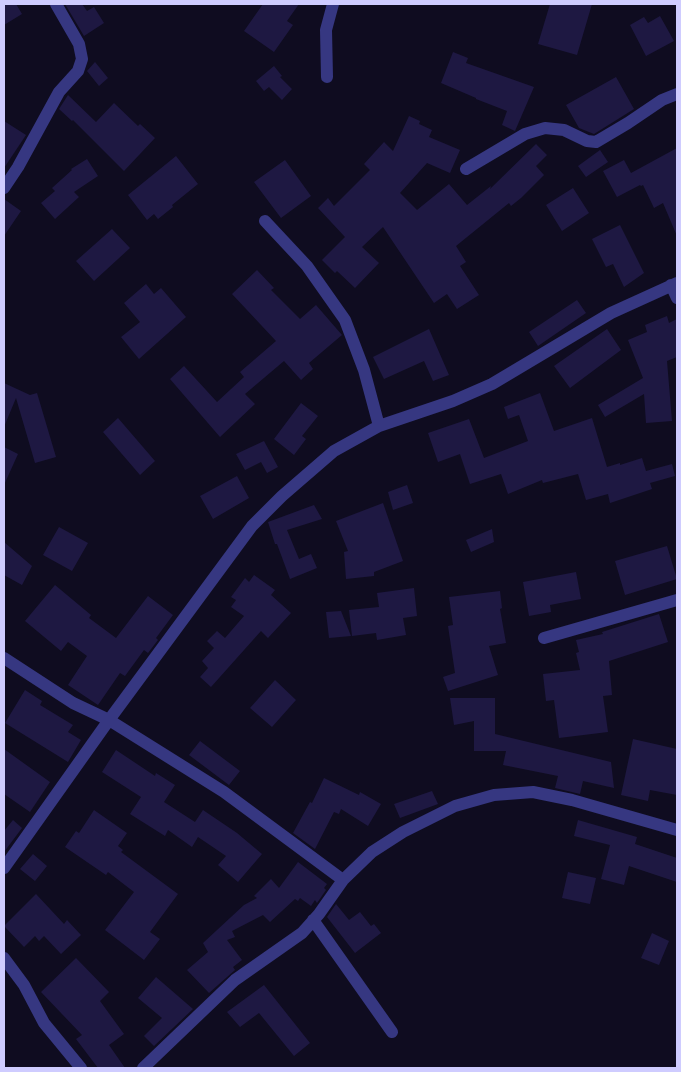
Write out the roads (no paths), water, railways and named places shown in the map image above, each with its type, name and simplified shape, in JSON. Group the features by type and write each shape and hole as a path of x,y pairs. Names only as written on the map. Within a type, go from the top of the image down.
{"street":[{"path":"4,188 18,167 59,92 78,71 82,59 79,44 56,4"},
{"path":"327,76 326,30 333,4"},
{"path":"466,169 525,134 545,128 564,130 587,141 596,142 604,139 662,100 677,94"},
{"path":"265,221 307,266 345,320 364,370 379,426"},
{"path":"4,868 109,720 252,526 282,496 334,451 379,426 453,401 492,384 611,313 674,284 677,298"},
{"path":"544,638 677,600"},
{"path":"4,658 73,703 109,720 224,792 343,880"},
{"path":"143,1068 235,980 302,933 343,880 372,852 403,832 455,806 494,796 533,792 572,800 677,830"},
{"path":"313,920 392,1032"},
{"path":"4,958 24,986 44,1023 81,1068"}]}
